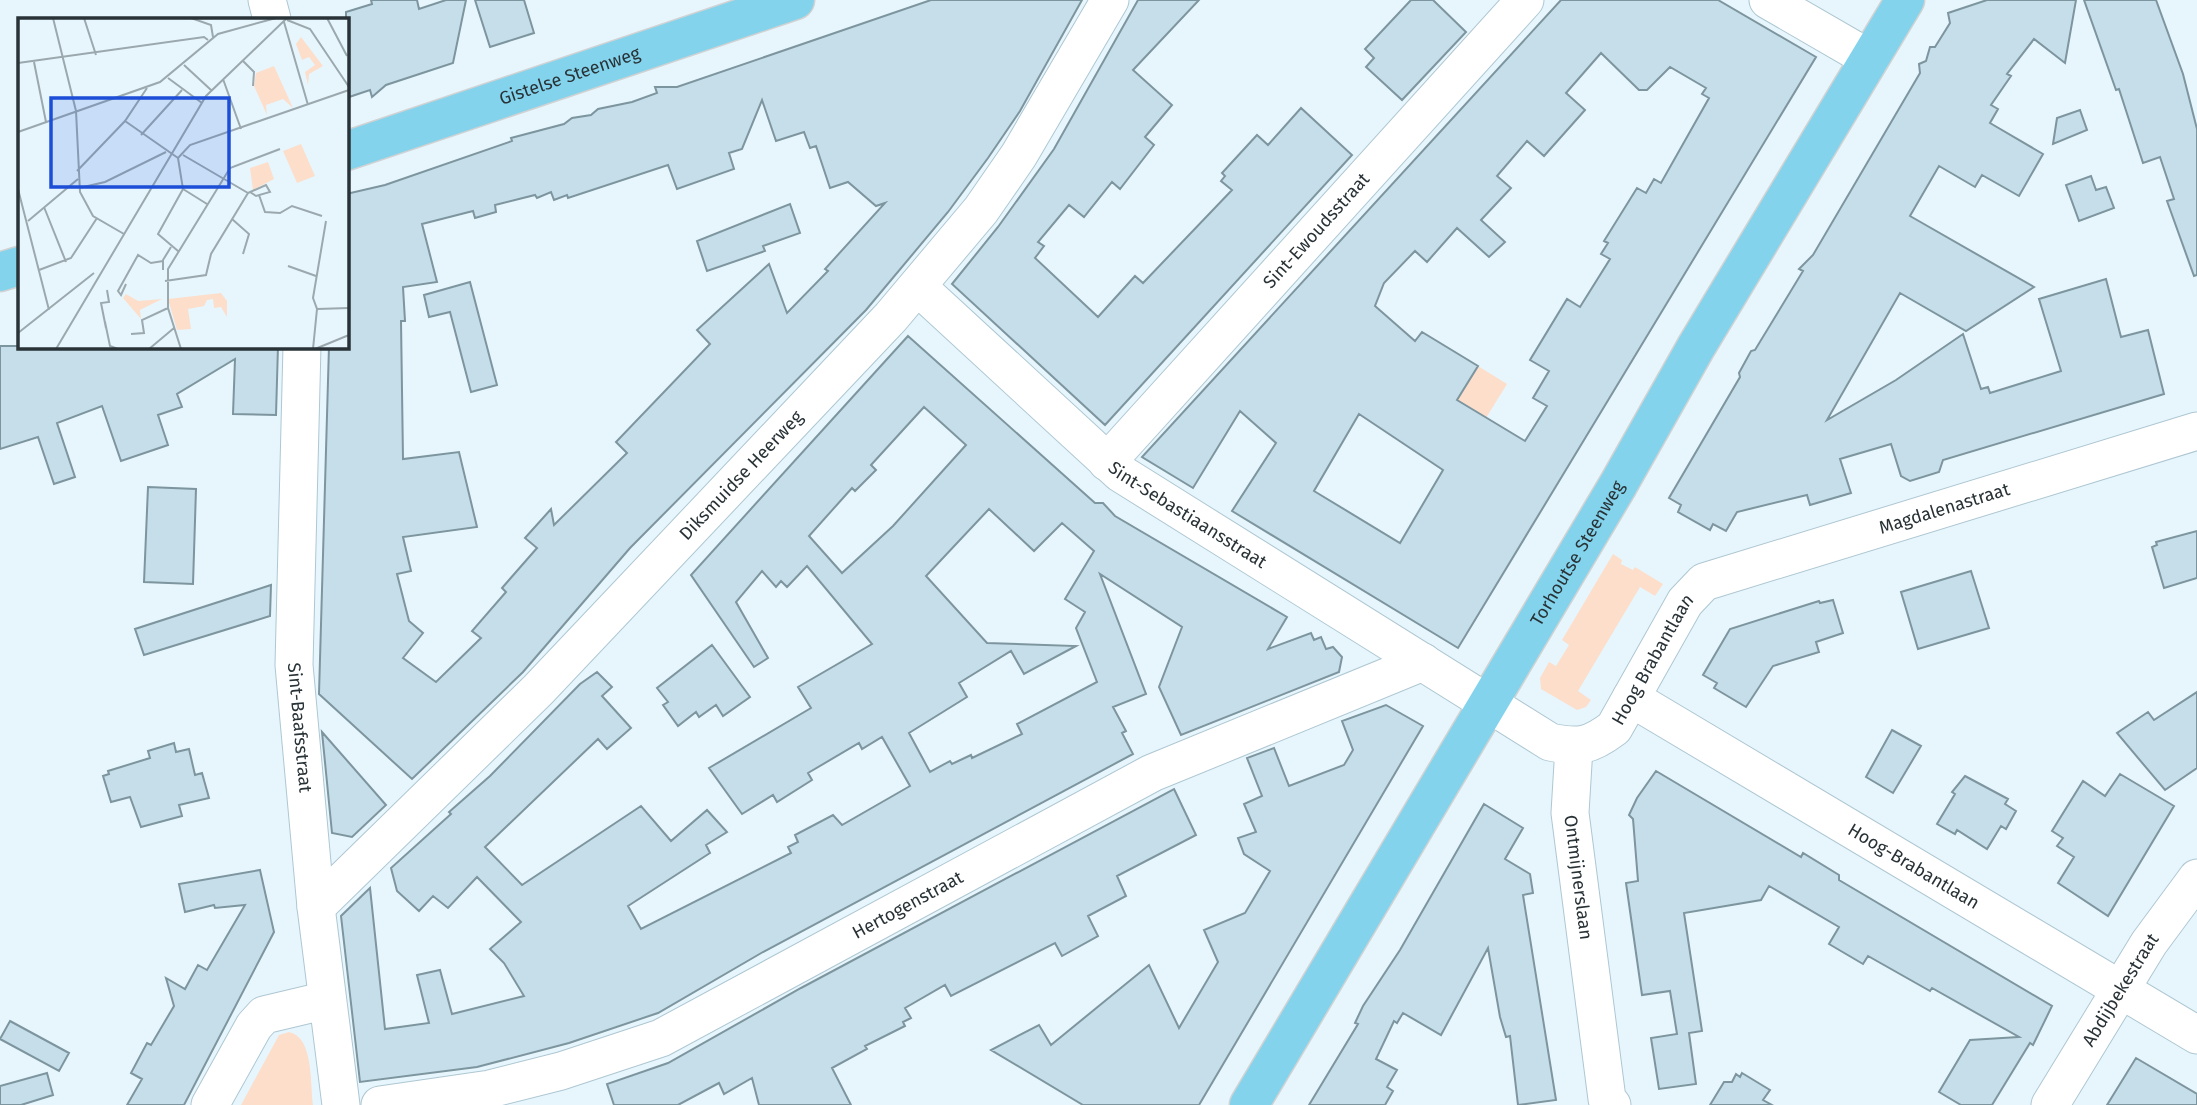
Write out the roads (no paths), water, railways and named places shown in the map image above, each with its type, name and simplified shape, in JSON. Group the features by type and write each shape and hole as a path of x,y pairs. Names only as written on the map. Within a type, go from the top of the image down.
{"main road":[{"name":"Gistelse Steenweg","path":"348,150 795,0"},
{"name":"Torhoutse Steenweg","path":"1249,1105 1905,0"},
{"path":"0,272 18,266"}],"street":[{"path":"267,0 272,18"},
{"name":"Diksmuidse Heerweg","path":"316,907 538,691 918,287 981,210 1019,155 1110,0"},
{"name":"Sint-Ewoudsstraat","path":"1107,462 1525,0"},
{"path":"1768,0 1870,59"},
{"name":"Sint-Sebastiaansstraat","path":"918,287 1107,462 1487,702"},
{"name":"Sint-Baafsstraat","path":"302,348 294,665 316,907 341,1105"},
{"name":"Magdalenastraat","path":"1696,589 1715,577 2197,431"},
{"name":"Hoog Brabantlaan","path":"1573,747 1596,742 1614,728 1685,603 1696,589"},
{"name":"Hertogenstraat","path":"380,1105 490,1090 561,1071 661,1038 1152,773 1423,662"},
{"name":"Hoog-Brabantlaan","path":"1631,698 2197,1035"},
{"path":"1487,702 1550,741 1573,747"},
{"name":"Ontmijnerslaan","path":"1573,747 1570,813 1607,1099 1612,1105"},
{"name":"Abdijbekestraat","path":"2050,1105 2163,921 2197,878"},
{"path":"210,1105 254,1026 264,1015 327,1000"}]}
